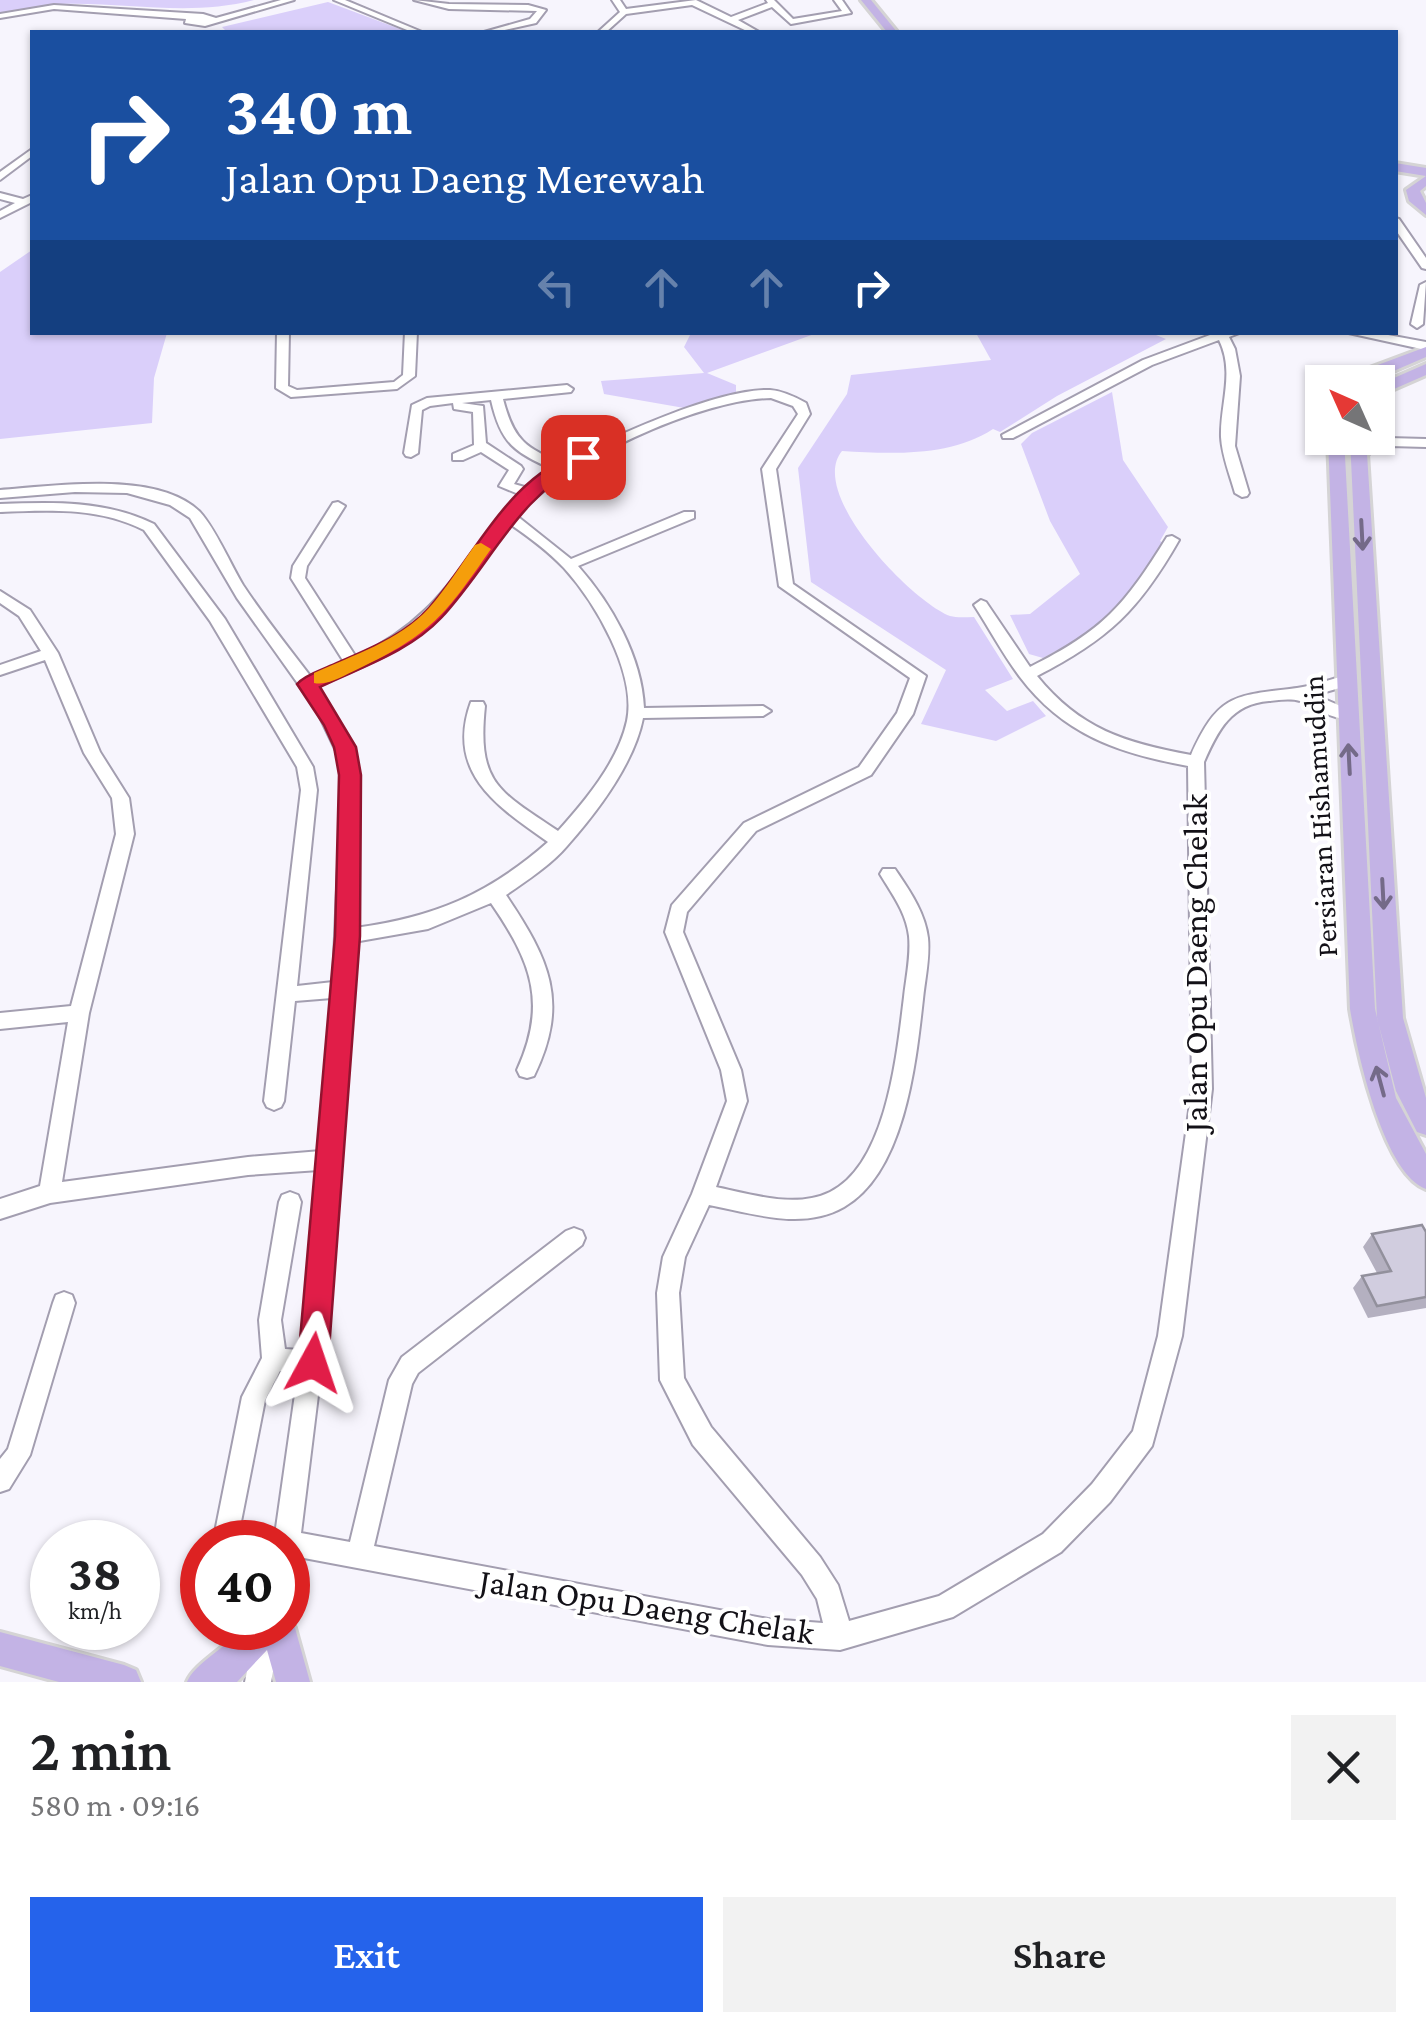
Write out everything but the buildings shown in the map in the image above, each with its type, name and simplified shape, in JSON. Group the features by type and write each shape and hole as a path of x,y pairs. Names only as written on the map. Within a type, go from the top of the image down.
{"main road":[{"path":"866,0 894,30"},
{"path":"884,0 894,30"},
{"path":"1398,167 1426,172"},
{"path":"1414,198 1413,190 1426,180"},
{"path":"1398,190 1414,198 1426,211"},
{"path":"1390,365 1426,349"},
{"path":"1395,383 1426,369"},
{"name":"Persiaran Hishamuddin","path":"1337,455 1344,556 1344,681 1364,1022 1388,1109 1426,1177"},
{"name":"Persiaran Hishamuddin","path":"1366,455 1390,1018 1409,1091 1426,1124"},
{"path":"0,1650 124,1682"},
{"path":"204,1682 226,1672 248,1650"},
{"path":"284,1650 293,1682"}],"street":[{"path":"209,24 278,0"},
{"path":"0,17 60,10 209,24 290,0"},
{"path":"338,0 413,30"},
{"path":"350,0 425,30"},
{"path":"418,0 438,6 521,2 542,10 533,20 496,30"},
{"path":"616,0 624,12"},
{"path":"731,20 772,2 788,22 847,14 838,0"},
{"path":"604,30 624,12 692,1 751,30"},
{"path":"0,176 30,154"},
{"path":"0,196 28,200"},
{"path":"0,215 28,200"},
{"path":"1398,226 1426,266"},
{"path":"1417,324 1426,285"},
{"path":"283,335 282,388 287,392 397,385 406,380 411,335"},
{"path":"1008,435 1172,352 1226,335"},
{"path":"1229,335 1236,364 1228,448 1242,493"},
{"path":"1360,335 1426,349"},
{"path":"1374,339 1390,350 1394,363"},
{"path":"411,453 416,408 427,402 568,388"},
{"path":"308,684 398,642 435,612 508,516 560,468 606,445 728,402 766,394 794,400 802,406 804,414 769,469 786,586 918,676 905,714 865,771 750,826 678,910 674,932 736,1085 734,1116 674,1257 668,1292 672,1380 702,1436 811,1566 828,1594 840,1637"},
{"path":"496,396 504,432 512,444 560,468"},
{"path":"438,408 478,408 481,447"},
{"path":"1395,440 1426,443"},
{"path":"1395,441 1404,440"},
{"path":"481,447 516,469 506,486 529,493"},
{"path":"458,457 481,447"},
{"path":"0,494 104,489 166,496 195,515 250,606 334,723 345,747 350,775 348,936 313,1363 290,1520"},
{"path":"338,506 300,566 298,578 352,662"},
{"path":"0,508 83,508 136,519 159,537 217,619 305,767 309,790 274,1101"},
{"path":"569,565 689,515"},
{"path":"348,936 385,933 439,919 496,895 528,873 562,842 617,764 637,714 614,631 569,565 508,516"},
{"path":"1026,675 1118,620 1144,592 1172,540"},
{"path":"0,596 25,613 50,654 92,753 120,798 126,834 79,1014 50,1193"},
{"path":"981,605 1049,704 1081,728 1122,747 1196,762"},
{"path":"217,619 250,606"},
{"path":"0,670 50,654"},
{"name":"Jalan Opu Daeng Chelak","path":"310,1547 768,1632 840,1637 944,1608 1052,1544 1102,1492 1143,1437 1170,1336 1202,1088 1196,762 1206,734 1219,714 1239,700 1253,695 1294,694 1344,681"},
{"name":"Jalan Opu Daeng Chelak","path":"1294,694 1346,715"},
{"path":"477,706 470,743 486,788 562,842"},
{"path":"637,714 763,711"},
{"path":"703,1194 803,1210 846,1192 876,1164 897,1104 919,948 919,930 907,901 889,874"},
{"path":"496,895 536,960 543,992 547,1018 541,1045 527,1070"},
{"path":"288,994 344,990"},
{"path":"0,1021 79,1014"},
{"path":"0,1210 50,1193 248,1166 330,1160"},
{"path":"229,1520 254,1397 274,1359 270,1320 290,1202"},
{"path":"360,1556 401,1380 410,1366 574,1238"},
{"path":"0,1480 18,1455 64,1303"},
{"path":"274,1359 313,1363"},
{"path":"258,1682 262,1650"}],"shaded area":[{"path":"0,0 254,0 206,8 61,4 0,13"},
{"path":"328,2 403,30 225,30 222,27"},
{"path":"30,251 30,335 166,335 154,378 152,423 0,439 0,272"},
{"path":"690,335 812,335 707,373 736,385 736,393 690,409 604,394 601,381 704,373 684,347"},
{"path":"977,335 1156,335 1166,339 1057,396 1000,432 993,429 959,445 920,452 842,451 835,470 839,492 868,544 933,606 950,616 974,617 1013,679 985,690 1007,711 1033,701 1046,716 996,741 921,724 946,670 811,582 798,468 847,394 851,375 991,360"},
{"path":"1112,392 1123,460 1168,527 1160,541 1165,544 1133,598 1084,636 1043,658 1029,654 1010,615 1030,614 1080,574 1050,521 1021,444 1032,433"}],"slow traffic":[{"path":"321,678 398,642 417,628 435,612 481,549"}],"route":[{"path":"313,1363 348,936 350,775 345,747 334,723 308,684 398,642 417,628 435,612 490,537 529,493 560,468 583,457"}]}
